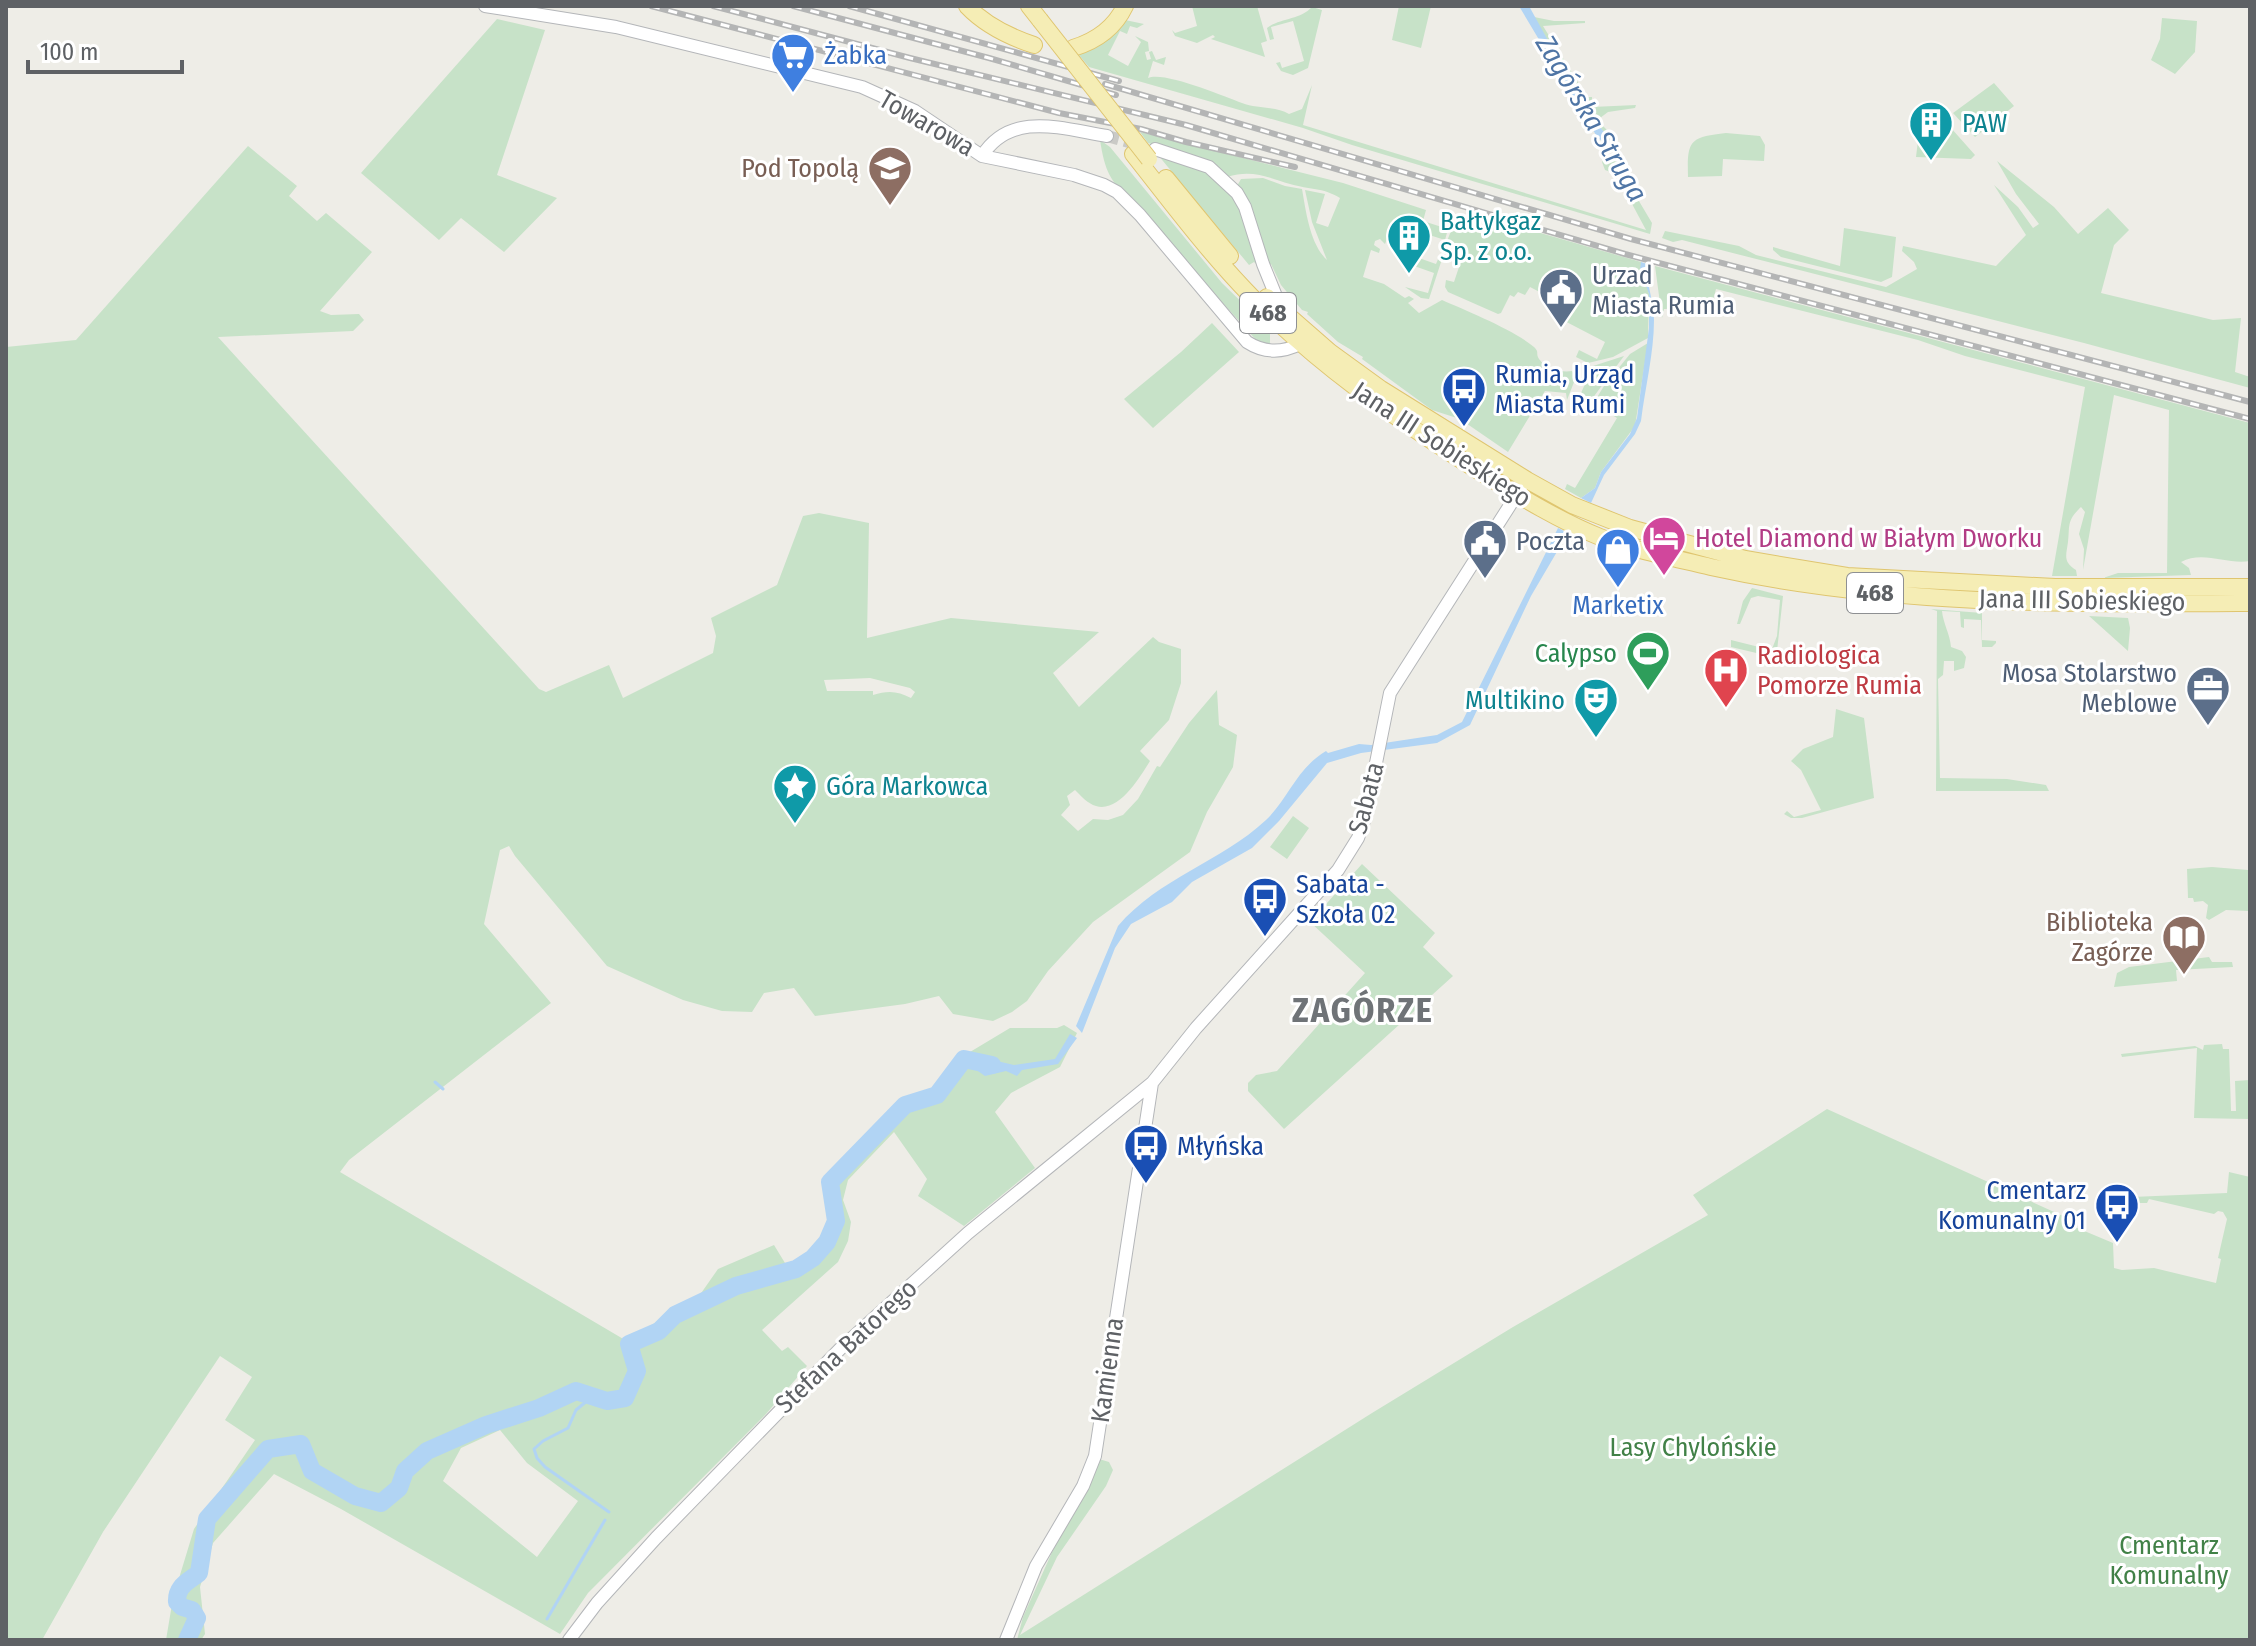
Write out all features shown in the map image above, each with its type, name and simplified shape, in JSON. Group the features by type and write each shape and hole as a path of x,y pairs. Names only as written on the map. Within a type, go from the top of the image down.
{"main road":[{"path":"967,6 996,28 1034,45"},
{"path":"1073,48 1094,40 1107,30 1125,6"},
{"name":"Jana III Sobieskiego","path":"1028,12 1133,154 1233,277 1300,344 1385,411 1517,494 1579,528 1629,547 1742,574 1815,587 2009,600 2250,603"},
{"name":"Jana III Sobieskiego","path":"1028,12 1152,154 1230,257 1283,311 1354,371 1572,505 1630,528 1740,557 1814,572 2055,587 2250,587"}],"street":[{"name":"Towarowa","path":"485,6 616,27 862,87 915,111 982,156 1100,183 1117,192 1247,342 1273,351 1300,344"},
{"path":"982,156 992,142 1005,132 1031,125 1107,136"},
{"path":"1152,154 1209,167 1237,193 1283,311"},
{"name":"Sabata","path":"1152,1083 1196,1028 1349,855 1365,818 1390,693 1527,480"},
{"name":"Stefana Batorego","path":"569,1640 597,1603 656,1538 840,1349 968,1233 1152,1083"},
{"name":"Kamienna","path":"1006,1640 1036,1566 1083,1486 1095,1456 1152,1083"}],"green space":[{"path":"1192,6 1257,6 1267,41 1261,43 1265,57 1211,39 1215,37 1213,35 1197,43 1175,36 1172,30 1175,33 1197,26"},
{"path":"1399,6 1431,6 1421,48 1392,40"},
{"path":"1312,7 1322,10 1308,68 1293,75 1281,71 1276,63 1280,62 1282,68 1304,61 1293,21 1271,27 1274,39 1270,40 1267,28"},
{"path":"1534,17 1554,21 1585,21 1543,26 1587,97 1592,97 1592,107 1636,105 1635,108 1608,112 1600,118 1616,143 1612,144 1583,103"},
{"path":"2162,18 2197,21 2195,52 2175,74 2151,60 2160,39"},
{"path":"497,19 545,30 497,175 557,198 504,252 461,218 439,240 361,173"},
{"path":"1125,20 1144,24 1137,28 1130,26 1127,34 1120,31 1108,55 1128,66 1141,42 1135,36 1148,42 1149,51 1145,52 1147,60 1151,59 1149,52 1152,51 1156,60 1166,57 1164,65 1153,61 1148,78 1180,81 1248,105 1289,114 1302,109 1312,85 1303,125 1646,230 1616,174 1605,170 1602,162 1604,157 1611,154 1652,223 1650,234 1303,128 1089,67 1078,54"},
{"path":"1994,83 2014,106 1975,137 1953,113"},
{"path":"1935,110 1975,155 1971,159 1916,157 1921,115"},
{"path":"1140,132 1343,183 1426,210 1423,221 1448,229 1445,240 1395,224 1395,219 1385,244 1380,239 1375,241 1379,253 1371,250 1363,277 1384,284 1405,298 1409,296 1414,299 1408,303 1419,313 1442,300 1515,334 1534,347 1539,359 1550,368 1572,371 1576,377 1567,400 1566,393 1545,391 1508,452 1460,419 1432,410 1363,357 1338,342 1308,312 1302,310 1281,285 1271,264 1268,265 1237,186 1241,179 1263,178 1302,189 1313,237 1327,260 1312,222 1305,190 1325,194 1316,223 1328,227 1340,198 1322,190 1259,175 1227,177 1183,153 1148,143"},
{"path":"1726,133 1760,136 1765,145 1764,161 1723,159 1722,176 1688,177 1688,156 1693,143 1704,136"},
{"path":"1100,140 1110,147 1222,283 1270,330 1270,345 1257,341 1119,188 1107,168"},
{"path":"248,146 297,186 289,196 317,221 326,213 372,252 320,311 331,315 359,314 364,320 353,331 218,337 539,689 546,692 609,665 623,698 713,653 716,636 711,618 777,585 803,516 819,513 869,523 867,638 951,618 1099,632 1053,673 1079,707 1153,637 1181,649 1181,683 1169,720 1140,751 1150,761 1128,792 1113,804 1105,807 1093,805 1075,790 1067,796 1070,805 1061,815 1078,831 1093,819 1108,820 1123,815 1138,799 1157,766 1160,767 1189,723 1217,690 1219,725 1237,735 1233,767 1207,812 1190,852 1093,922 1048,971 1027,1001 993,1021 953,1014 939,996 905,1004 815,1016 794,988 764,993 752,1012 722,1011 683,1000 607,966 509,846 500,850 484,924 551,1003 349,1160 340,1172 625,1340 697,1299 718,1269 774,1245 785,1263 803,1262 817,1255 835,1223 833,1179 899,1104 953,1084 970,1052 1010,1028 1057,1028 1064,1025 1077,1033 1060,1067 1011,1093 995,1112 1035,1168 964,1226 918,1196 927,1179 894,1132 848,1180 843,1200 851,1222 848,1241 838,1262 762,1330 782,1351 788,1347 807,1366 766,1414 588,1593 560,1634 274,1474 213,1543 200,1587 205,1634 201,1640 166,1640 173,1598 194,1529 255,1440 225,1420 252,1377 220,1356 103,1532 42,1640 6,1640 6,347 76,340","holes":["870,678 910,688 915,692 911,698 893,692 873,695 873,691 827,691 824,680","500,1430 527,1463 578,1501 537,1557 443,1481 461,1448"]},
{"path":"1158,155 1207,172 1218,179 1241,213 1258,266 1254,262 1249,265"},
{"path":"1997,161 2054,207 2078,234 2108,208 2129,230 2114,245 2101,293 2213,320 2241,318 2235,372 2250,377 2250,388 1682,240 1673,242 1662,238 1665,231 1739,246 1756,255 1886,287 1917,269 1902,251 1903,246 1996,266 2026,235 1994,185 2018,207 2033,228 2039,224 2016,194"},
{"path":"1475,214 1641,262 1649,294 1648,338 1613,357 1588,363 1576,357 1579,350 1597,359 1605,342 1553,315 1559,302 1530,287 1525,295 1518,292 1514,297 1510,295 1498,314 1448,292 1446,280 1454,282 1463,255 1456,252 1458,245 1447,241 1451,231 1447,227 1450,217 1473,221"},
{"path":"1844,228 1896,237 1892,277 1881,282 1781,257 1773,250 1773,247 1840,266"},
{"path":"1402,252 1436,264 1439,257 1442,259 1429,299 1421,298 1405,287 1428,293 1434,273 1400,261"},
{"path":"1655,266 2250,423 2250,561 2198,557 2181,562 2189,568 2191,575 2103,578 2118,573 2167,573 2169,410 2114,395 2083,570 2084,549 2079,534 2085,512 2081,507 2070,524 2066,555 2077,576 2052,576 2085,387 1965,356 1918,340 1716,289 1711,308 1664,309 1662,318"},
{"path":"1212,323 1239,352 1153,428 1124,399"},
{"path":"1648,343 1635,426 1601,472 1595,488 1581,498 1565,489 1567,484 1575,488 1617,418 1597,406 1593,412 1588,412 1630,354"},
{"path":"1624,356 1583,411 1581,393 1593,366"},
{"path":"1752,588 1783,596 1777,651 1769,656 1731,647 1731,640 1759,647 1762,645 1764,651 1772,649 1777,636 1780,600 1758,596 1751,598 1740,624 1737,624 1743,601"},
{"path":"1931,609 1982,613 1982,640 1996,641 1992,647 1982,647 1981,620 1964,619 1964,628 1961,627 1960,612 1942,611 1951,647 1962,651 1966,657 1964,668 1954,671 1954,661 1944,661 1943,675 1938,679 1940,778 2007,779 2046,785 2049,791 1936,791 1937,611"},
{"path":"2089,616 2128,618 2128,651"},
{"path":"1836,709 1864,718 1874,798 1802,818 1791,818 1784,814 1787,811 1794,817 1821,810 1801,770 1791,761 1803,749 1833,737"},
{"path":"1293,816 1309,828 1287,859 1270,847"},
{"path":"1362,864 1435,933 1423,947 1453,976 1284,1129 1248,1091 1248,1083 1256,1075 1277,1071 1365,973 1310,922"},
{"path":"2212,867 2248,870 2249,911 2226,910 2209,920 2206,918 2208,905 2188,898 2187,869"},
{"path":"2209,957 2212,962 2232,962 2233,967 2176,970 2177,981 2114,987 2117,973 2129,967"},
{"path":"2222,1044 2223,1049 2229,1049 2231,1111 2236,1111 2235,1081 2250,1080 2250,1119 2194,1118 2197,1048 2122,1057 2121,1054 2195,1046 2203,1050 2204,1045"},
{"name":"Lasy Chylońskie","path":"1827,1109 2063,1216 2063,1222 2113,1243 2114,1268 2122,1270 2154,1268 2216,1283 2227,1219 2223,1212 2214,1214 2149,1199 2147,1203 2136,1203 2132,1197 2227,1193 2229,1172 2250,1177 2250,1640 1017,1640 1023,1617 1057,1541 1088,1490 1099,1459 1109,1462 1113,1470 1106,1486 1057,1557 1020,1635 1372,1413 1513,1327 1708,1215 1693,1195"}],"water":[{"path":"1519,6 1529,6 1582,102 1614,146 1608,148 1596,135"},
{"path":"1641,262 1647,264 1654,332 1641,421 1604,475 1591,503 1581,498 1595,488 1601,472 1630,434 1637,418 1649,328 1649,294 1640,269"},
{"path":"1558,528 1568,533 1531,596 1470,725 1437,743 1361,753 1327,763 1252,848 1192,882 1172,902 1131,924 1115,948 1082,1033 1076,1026 1118,926 1152,895 1230,848 1266,820 1316,758 1326,751 1359,744 1437,735 1462,722"},
{"path":"1070,1034 1077,1038 1058,1064 1022,1070 1017,1076 1006,1071 985,1076 975,1069 976,1065 968,1063 970,1058 977,1060 980,1057 1014,1065 1055,1059"}],"waterway":[{"name":"Zagórska Struga","path":"187,1640 197,1618 192,1610 177,1602 177,1597 184,1585 199,1573 207,1519 268,1449 301,1444 312,1471 355,1496 381,1503 399,1488 405,1471 427,1451 486,1425 539,1408 576,1391 607,1401 625,1398 637,1371 629,1344 659,1331 675,1315 736,1286 796,1269 813,1258 827,1242 836,1221 830,1182 905,1105 937,1095 964,1059 992,1065"},
{"path":"435,1082 443,1089"},
{"path":"593,1396 576,1410 568,1428 534,1449 545,1467 609,1512"},
{"path":"547,1619 605,1520"}],"tunnel":[{"path":"1107,136 1140,145"}],"railway":[{"path":"651,6 1059,113 1141,129 1295,167"},
{"path":"713,6 1186,125 1625,254 2250,419"},
{"path":"793,6 1116,95"},
{"path":"849,6 1119,81"},
{"path":"1105,84 1631,239 2250,402"}],"place":[{"name":"Żabka","path":"793,94"},
{"name":"PAW","path":"1931,162"},
{"name":"Pod Topolą","path":"890,207"},
{"name":"Bałtykgaz Sp. z o.o.","path":"1409,275"},
{"name":"Urzad Miasta Rumia","path":"1561,329"},
{"name":"Rumia, Urząd Miasta Rumi","path":"1464,428"},
{"name":"Hotel Diamond w Białym Dworku","path":"1664,577"},
{"name":"Poczta","path":"1485,580"},
{"name":"Marketix","path":"1618,589"},
{"name":"Calypso","path":"1648,692"},
{"name":"Radiologica Pomorze Rumia","path":"1726,709"},
{"name":"Mosa Stolarstwo Meblowe","path":"2208,727"},
{"name":"Multikino","path":"1596,739"},
{"name":"Góra Markowca","path":"795,825"},
{"name":"Sabata - Szkoła 02","path":"1265,938"},
{"name":"Biblioteka Zagórze","path":"2184,976"},
{"name":"Młyńska","path":"1146,1185"},
{"name":"Cmentarz Komunalny 01","path":"2117,1244"}],"district":[{"name":"ZAGÓRZE","path":"1363,1010"}],"park label":[{"name":"Cmentarz Komunalny","path":"2169,1560"}]}
